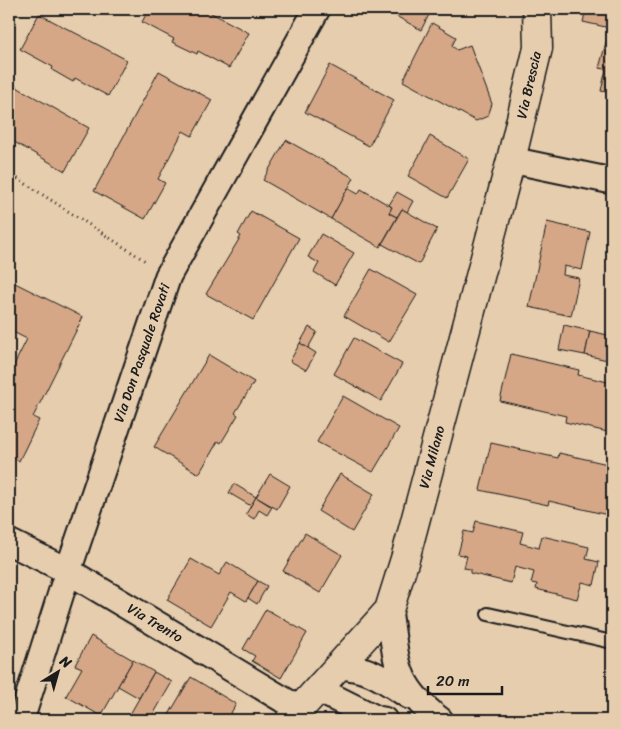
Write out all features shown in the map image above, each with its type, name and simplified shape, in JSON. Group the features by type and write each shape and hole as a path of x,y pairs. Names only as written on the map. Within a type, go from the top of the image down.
{"street":[{"name":"Via Don Pasquale Rovati","path":"21,720 68,571 168,276 317,9"},
{"name":"Via Brescia","path":"511,160 538,48 537,9"},
{"path":"511,160 612,181"},
{"name":"Via Milano","path":"294,715 389,610 405,559 511,160"},
{"name":"Via Trento","path":"9,542 68,571 294,715"},
{"path":"389,610 398,673 417,701"},
{"path":"338,666 359,667 383,678 417,701 440,720"},
{"path":"317,689 377,719 384,720"}],"lane":[{"path":"488,614 612,642"}],"path":[{"path":"9,173 168,276"}],"building":[{"path":"95,9 109,9 106,15"},
{"path":"149,9 204,9 249,33 229,68 198,51 197,54 172,42 174,39 142,22"},
{"path":"400,9 432,9 421,30 396,16"},
{"path":"586,9 612,9 612,93 601,91 606,69 599,68 610,28 583,22"},
{"path":"39,14 127,60 108,96 75,78 73,82 52,70 53,67 20,49"},
{"path":"432,23 456,37 452,46 457,50 470,45 492,104 488,116 476,121 403,81"},
{"path":"330,65 394,100 369,146 305,112"},
{"path":"159,71 212,100 192,136 183,131 158,179 165,183 145,219 94,191"},
{"path":"13,85 89,128 65,171 9,139 9,93"},
{"path":"430,136 469,159 447,198 408,176"},
{"path":"286,140 354,178 331,219 263,180"},
{"path":"348,188 358,194 361,189 392,207 389,213 397,217 380,247 331,219"},
{"path":"397,192 413,201 407,212 402,209 397,217 389,213 392,207 389,205"},
{"path":"402,209 437,229 419,264 382,244"},
{"path":"251,211 299,238 253,320 206,294 241,236 238,234"},
{"path":"547,222 590,232 582,270 564,266 563,275 579,278 571,316 529,307"},
{"path":"321,234 354,253 335,285 314,272 319,263 308,257"},
{"path":"371,269 417,295 389,342 344,316"},
{"path":"9,280 83,317 33,417 39,420 19,461 9,456 9,375 27,339 9,330"},
{"path":"564,325 590,331 585,355 559,350"},
{"path":"309,327 317,332 308,348 300,343"},
{"path":"590,331 612,336 612,361 585,355"},
{"path":"354,338 402,364 381,401 334,374"},
{"path":"300,343 316,353 306,370 290,361"},
{"path":"511,354 579,370 578,375 612,383 612,433 565,422 566,416 500,401"},
{"path":"209,355 254,382 235,413 238,415 221,443 218,441 199,474 154,447"},
{"path":"343,396 399,428 373,472 317,442"},
{"path":"491,443 558,458 559,453 612,465 612,516 549,501 548,505 480,490"},
{"path":"270,474 290,486 277,509 256,497"},
{"path":"340,474 374,494 352,532 318,511"},
{"path":"234,484 256,497 251,506 229,493"},
{"path":"256,497 272,507 267,515 259,510 254,519 246,514"},
{"path":"476,521 523,532 520,543 539,548 542,536 589,547 586,559 599,562 594,585 582,582 577,599 536,589 537,584 531,583 534,572 515,567 511,583 470,573 470,569 464,568 467,556 458,554 464,531 473,533"},
{"path":"305,533 342,555 320,593 283,571"},
{"path":"191,559 219,575 227,562 258,581 246,601 231,592 211,626 167,600"},
{"path":"258,581 267,586 257,604 248,598"},
{"path":"266,609 307,633 281,678 252,661 255,656 243,649"},
{"path":"91,636 133,660 101,716 66,696 82,668 75,665"},
{"path":"133,660 154,672 139,698 118,686"},
{"path":"154,672 172,682 150,720 137,720 129,716"},
{"path":"191,677 236,704 227,720 170,720 167,718"}]}
